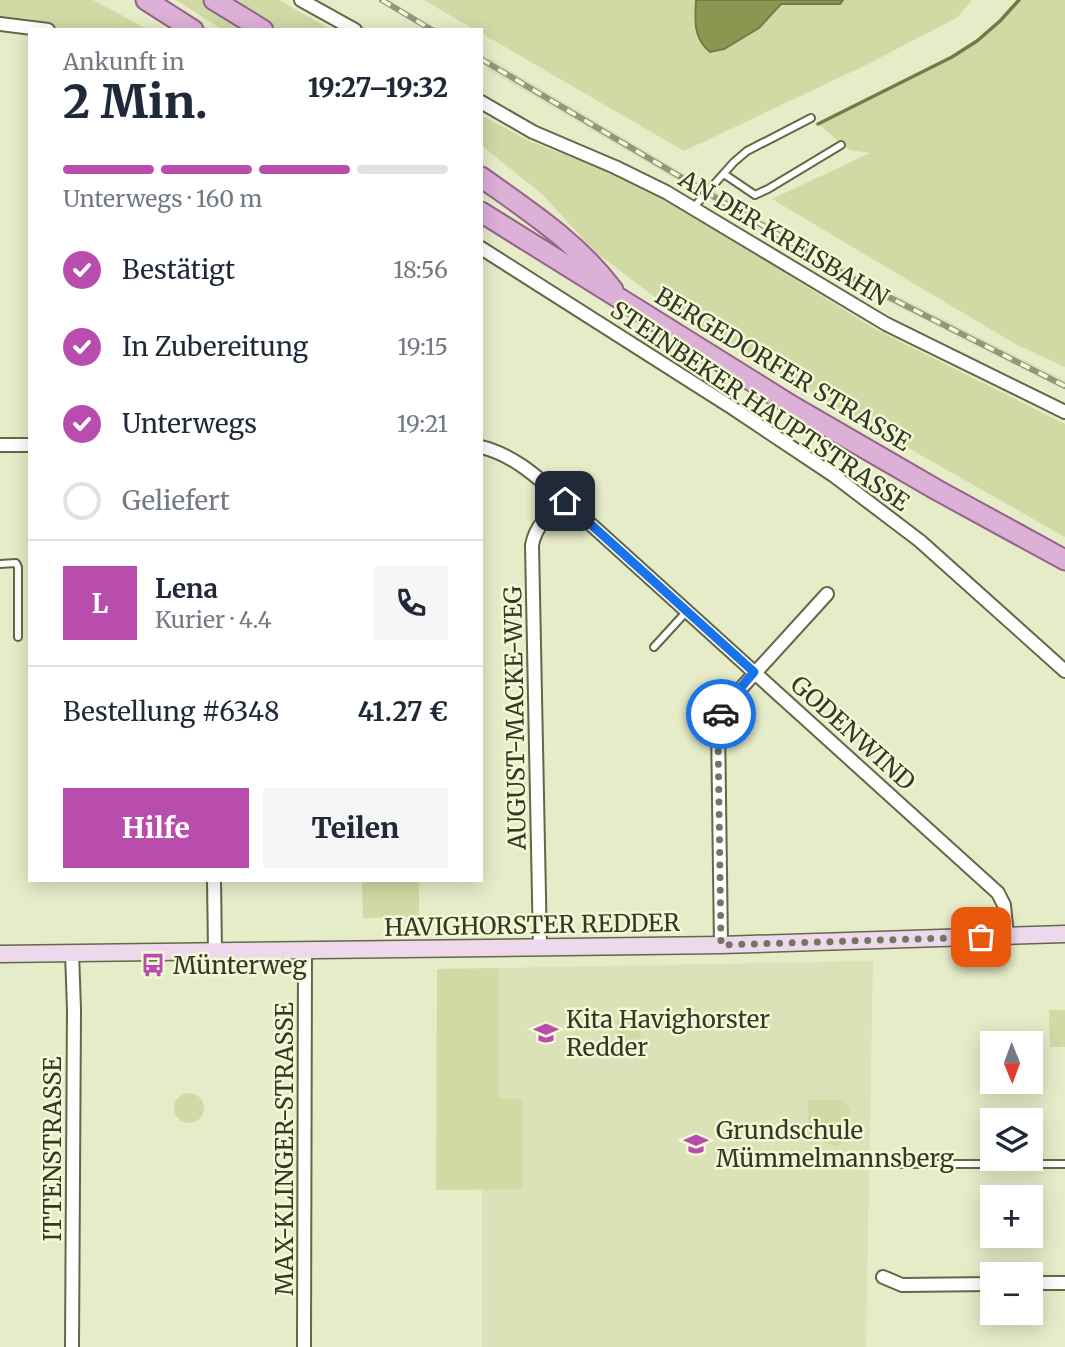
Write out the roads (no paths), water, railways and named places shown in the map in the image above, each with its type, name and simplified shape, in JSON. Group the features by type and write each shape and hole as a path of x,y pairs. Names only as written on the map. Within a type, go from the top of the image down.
{"main road":[{"path":"214,0 260,28"},
{"path":"145,2 190,28"},
{"path":"483,178 556,230 596,268 620,299"},
{"name":"BERGEDORFER STRASSE","path":"483,213 792,406 1065,560"}],"street":[{"path":"301,0 351,28"},
{"path":"0,24 32,28"},
{"name":"AN DER KREISBAHN","path":"483,103 533,132 642,179 886,324 1065,412"},
{"name":"STEINBEKER HAUPTSTRASSE","path":"483,249 833,475 920,541 1065,671"},
{"path":"0,445 28,445"},
{"name":"GODENWIND","path":"483,447 509,457 529,470 565,501 998,893 1004,905 1007,936"},
{"name":"AUGUST-MACKE-WEG","path":"540,947 532,545 534,533 540,525 565,501"},
{"path":"721,945 718,724 724,707 827,594"},
{"path":"214,882 215,951"},
{"name":"HAVIGHORSTER REDDER","path":"0,954 721,945 1065,934"},
{"name":"MAX-KLINGER-STRASSE","path":"304,1347 305,950"},
{"name":"ITTENSTRASSE","path":"72,952 72,1347"},
{"path":"883,1277 902,1285 980,1284"},
{"path":"1043,1283 1065,1283"}],"lane":[{"path":"694,208 747,151 811,118"},
{"path":"724,174 755,195 841,145"},
{"path":"0,564 16,563 18,567 18,637"},
{"path":"654,647 687,611"},
{"path":"894,1164 1065,1164"}],"waterway":[{"path":"818,124 952,57 977,41 1019,0"}],"railway":[{"path":"382,0 429,28"},
{"path":"483,60 855,280 1065,386"}],"place":[{"name":"Münterweg","path":"153,965"},
{"name":"Kita Havighorster Redder","path":"546,1033"},
{"name":"Grundschule Mümmelmannsberg","path":"696,1144"}]}
